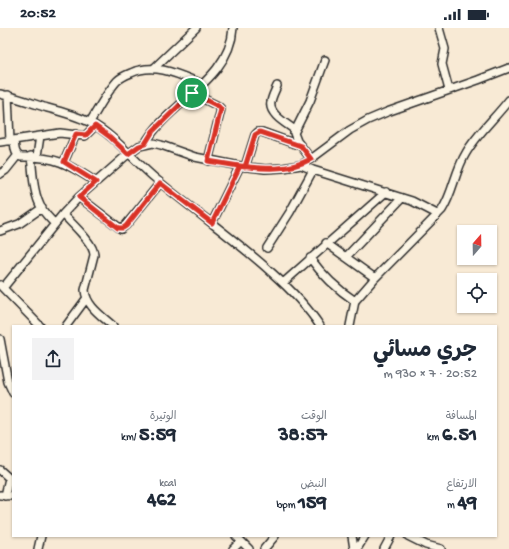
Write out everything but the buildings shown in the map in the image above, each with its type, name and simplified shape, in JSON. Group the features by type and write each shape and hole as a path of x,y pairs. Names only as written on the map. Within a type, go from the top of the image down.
{"street":[{"path":"152,69 196,28"},
{"path":"145,144 153,131 217,69 230,45 233,28"},
{"path":"439,28 445,48 442,64 449,90"},
{"path":"311,159 294,136 295,130 310,101 325,60"},
{"path":"39,325 2,286 54,224 79,197 139,146 153,143 208,161 242,167 265,169 301,165 333,141 368,120 509,68"},
{"path":"0,142 64,133 86,135 119,79 134,71 152,69 175,73 202,84"},
{"path":"277,86 271,101 271,108 274,113 295,130"},
{"path":"192,93 221,109 208,161"},
{"path":"0,94 8,95 92,124 110,137 160,183 212,223 283,283 312,314 319,325"},
{"path":"8,95 12,141 18,155 21,157 34,156 64,162 96,182"},
{"path":"350,325 355,301 444,206 454,177 466,153 509,100"},
{"path":"212,223 242,167 255,135 258,132 262,132 301,146"},
{"path":"64,162 76,134"},
{"path":"40,136 34,156 35,187 42,208 54,224"},
{"path":"0,174 6,170 18,155"},
{"path":"301,165 386,192 418,204 437,214"},
{"path":"267,248 290,212 313,170"},
{"path":"79,197 121,229 126,226 160,183"},
{"path":"283,283 326,243 386,192"},
{"path":"346,257 402,198"},
{"path":"0,231 19,224 42,208"},
{"path":"63,214 94,250 85,290 86,299 112,325"},
{"path":"326,243 375,278"},
{"path":"310,258 327,279 341,292 355,301"},
{"path":"67,325 86,299"},
{"path":"0,339 8,382 12,392"},
{"path":"0,470 9,478 2,495 12,496"},
{"path":"38,549 41,537"},
{"path":"264,549 274,537"},
{"path":"352,537 354,549"},
{"path":"357,549 364,537"},
{"path":"384,549 390,537"},
{"path":"410,537 429,548 442,549"},
{"path":"233,549 238,539 249,549"}],"route":[{"path":"192,93 153,131 145,144 139,146 128,154 110,137 95,126 88,135 84,136 76,134 64,162 96,182 79,197 118,228 121,229 126,226 160,183 212,223 240,166 245,167 265,169 283,168 301,165 311,159 301,146 262,132 258,132 255,135 245,167 208,161 221,109 220,107 192,93"}]}
